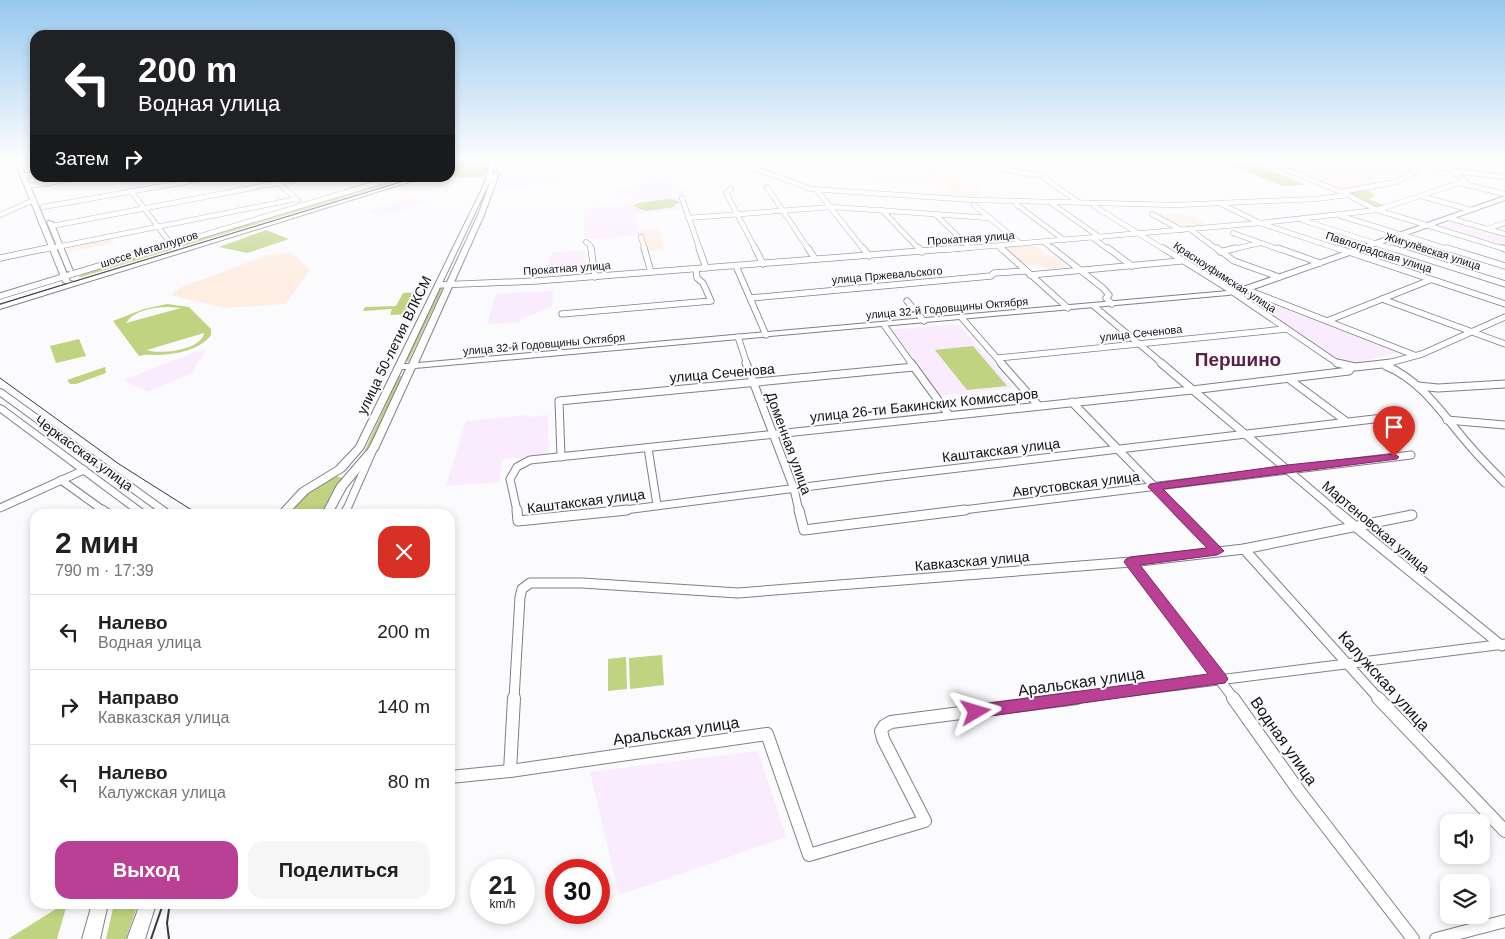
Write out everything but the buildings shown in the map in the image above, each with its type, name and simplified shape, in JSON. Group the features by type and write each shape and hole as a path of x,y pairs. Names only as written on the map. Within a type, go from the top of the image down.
{"main road":[{"path":"37,204 52,226 57,247"},
{"path":"39,204 68,276 74,284"},
{"name":"шоссе Металлургов","path":"0,307 335,204"},
{"name":"улица 50-летия ВЛКСМ","path":"287,509 304,491 349,462 360,447 476,204"},
{"name":"улица 50-летия ВЛКСМ","path":"330,509 341,487 373,450 486,204"},
{"name":"улица 32-й Годовщины Октября","path":"398,367 884,325 1231,292 1279,278 1486,204"},
{"name":"Черкасская улица","path":"0,392 162,509"},
{"name":"Черкасская улица","path":"0,408 137,509"},
{"path":"84,470 98,463"},
{"path":"91,939 99,909"},
{"path":"136,939 146,909"}],"street":[{"path":"0,215 25,204"},
{"path":"43,212 77,204"},
{"path":"141,204 171,244"},
{"path":"52,226 166,204"},
{"path":"0,258 267,204"},
{"name":"шоссе Металлургов","path":"0,296 303,204"},
{"path":"684,204 706,268"},
{"path":"732,204 763,264"},
{"path":"779,204 815,259"},
{"path":"829,204 869,256"},
{"path":"975,204 1021,244"},
{"path":"1017,204 1064,240"},
{"path":"1052,204 1100,238"},
{"path":"1087,204 1223,204"},
{"name":"Красноуфимская улица","path":"1087,204 1097,206 1337,363 1351,368"},
{"name":"Павлоградская улица","path":"1220,204 1260,223 1505,304"},
{"path":"1365,204 1377,210 1425,226 1505,249"},
{"name":"Прокатная улица","path":"438,285 595,277 1100,238 1336,215 1377,210 1396,204"},
{"path":"1449,204 1471,210"},
{"path":"688,218 832,207 990,218"},
{"path":"882,210 922,252"},
{"path":"935,214 970,248"},
{"path":"1152,214 1181,230"},
{"path":"1336,215 1505,266"},
{"path":"1449,218 1505,234"},
{"name":"Жигулёвская улица","path":"1297,219 1505,284"},
{"path":"1487,229 1505,222"},
{"path":"1191,230 1234,260 1279,278"},
{"path":"1233,233 1320,263"},
{"path":"641,238 651,272"},
{"path":"1093,238 1132,266"},
{"path":"586,242 590,245 595,277"},
{"path":"1044,242 1103,288 1109,295 1106,298 1112,304"},
{"path":"1220,252 1260,243"},
{"path":"998,246 1068,308"},
{"name":"улица Пржевальского","path":"751,298 984,276 994,273 1081,270 1181,261"},
{"path":"736,266 766,335"},
{"path":"562,314 711,301 704,283 697,278 696,269"},
{"path":"1327,321 1430,280"},
{"name":"Красноуфимская улица","path":"1246,289 1414,355"},
{"path":"1382,299 1505,344"},
{"path":"907,301 924,321"},
{"name":"Мартеновская улица","path":"1094,306 1192,390 1248,434 1354,526 1503,646"},
{"path":"961,317 1038,405"},
{"name":"улица 26-ти Бакинских Комиссаров","path":"518,521 516,501 510,489 510,478 514,467 530,460 1192,390 1349,371 1351,368 1386,366 1475,332 1505,317"},
{"path":"884,325 949,415"},
{"name":"улица Сеченова","path":"998,358 1286,329"},
{"name":"Доменная улица","path":"738,337 753,383 794,489 804,530"},
{"path":"1386,366 1400,370 1418,386 1472,450 1505,483"},
{"name":"улица Сеченова","path":"561,457 559,401 914,367"},
{"path":"1289,379 1348,422"},
{"path":"1418,386 1438,388 1505,384"},
{"path":"1072,402 1217,551"},
{"name":"Каштакская улица","path":"518,521 593,514 1391,417"},
{"path":"1447,420 1505,425"},
{"name":"Каштакская улица","path":"648,448 657,505"},
{"path":"347,509 373,450"},
{"name":"Августовская улица","path":"804,530 1411,455"},
{"path":"0,508 84,470"},
{"path":"60,480 101,509"},
{"name":"Кавказская улица","path":"510,771 520,598 522,589 530,583 582,583 738,593 1131,562 1244,549 1412,515"},
{"name":"Калужская улица","path":"1244,549 1334,647 1345,663 1505,831"},
{"name":"Водная улица","path":"1131,562 1220,679 1299,791 1413,939"},
{"name":"Аральская улица","path":"455,777 767,734 809,854 925,821 883,739 881,731 884,726 891,722 1104,696 1345,663 1503,646"},
{"path":"1436,939 1505,921"}],"shaded area":[{"path":"389,204 421,204 384,216 367,211"},
{"path":"625,204 681,204 683,209 636,214 640,235 591,239 583,236 585,209"},
{"path":"1177,214 1191,216 1210,226 1179,229 1156,215"},
{"path":"1456,221 1505,235 1505,249 1435,228"},
{"path":"660,229 665,250 643,251 639,230"},
{"path":"111,238 114,243 70,252 68,247"},
{"path":"1035,245 1067,267 1049,269 1039,265 1025,266 1003,247"},
{"path":"585,251 587,274 544,276 552,252"},
{"path":"291,252 310,270 285,304 224,308 171,295 180,288 267,255"},
{"path":"553,291 552,307 521,319 520,322 487,324 496,294"},
{"path":"1259,295 1400,352 1346,365 1245,298"},
{"path":"958,324 1014,388 938,396 890,330"},
{"path":"207,350 190,374 147,392 124,380 195,352"},
{"path":"527,415 527,417 548,415 549,455 502,459 499,482 446,486 466,421"},
{"path":"758,751 786,837 619,895 590,772"}],"green space":[{"path":"312,204 324,204 78,278 83,273"},
{"path":"637,204 676,204 674,205 675,207 646,211 633,206"},
{"path":"1371,204 1384,205 1379,208"},
{"path":"266,230 289,239 247,253 219,247"},
{"path":"440,288 443,288 408,362 406,360"},
{"path":"423,292 413,314 390,315 392,309 363,311 365,307 396,306 403,293"},
{"path":"167,304 189,307 211,329 211,335 201,344 188,350 139,356 113,321 144,309","holes":["169,307 181,308 126,323 139,312","204,333 202,339 196,344 180,350 161,352 147,350"]},
{"path":"79,339 86,356 56,363 50,346"},
{"path":"973,346 1007,386 967,390 935,350"},
{"path":"105,367 106,373 76,384 70,384 67,380"},
{"path":"399,376 403,376 369,449 364,452"},
{"path":"336,476 342,478 325,509 292,509 305,497"},
{"path":"662,655 664,685 630,689 629,658"},
{"path":"626,657 627,689 608,691 608,659"},
{"path":"56,909 66,909 57,939 8,939"},
{"path":"113,909 136,909 126,939 106,939"}],"tram line":[{"path":"0,304 329,204"},
{"path":"0,378 119,464 190,509"},
{"path":"151,939 161,909"},
{"path":"169,909 167,923 169,939"}],"district":[{"name":"Першино","path":"1238,359"}],"route":[{"path":"976,712 1220,679 1131,562 1217,551 1154,487 1394,457"}]}
